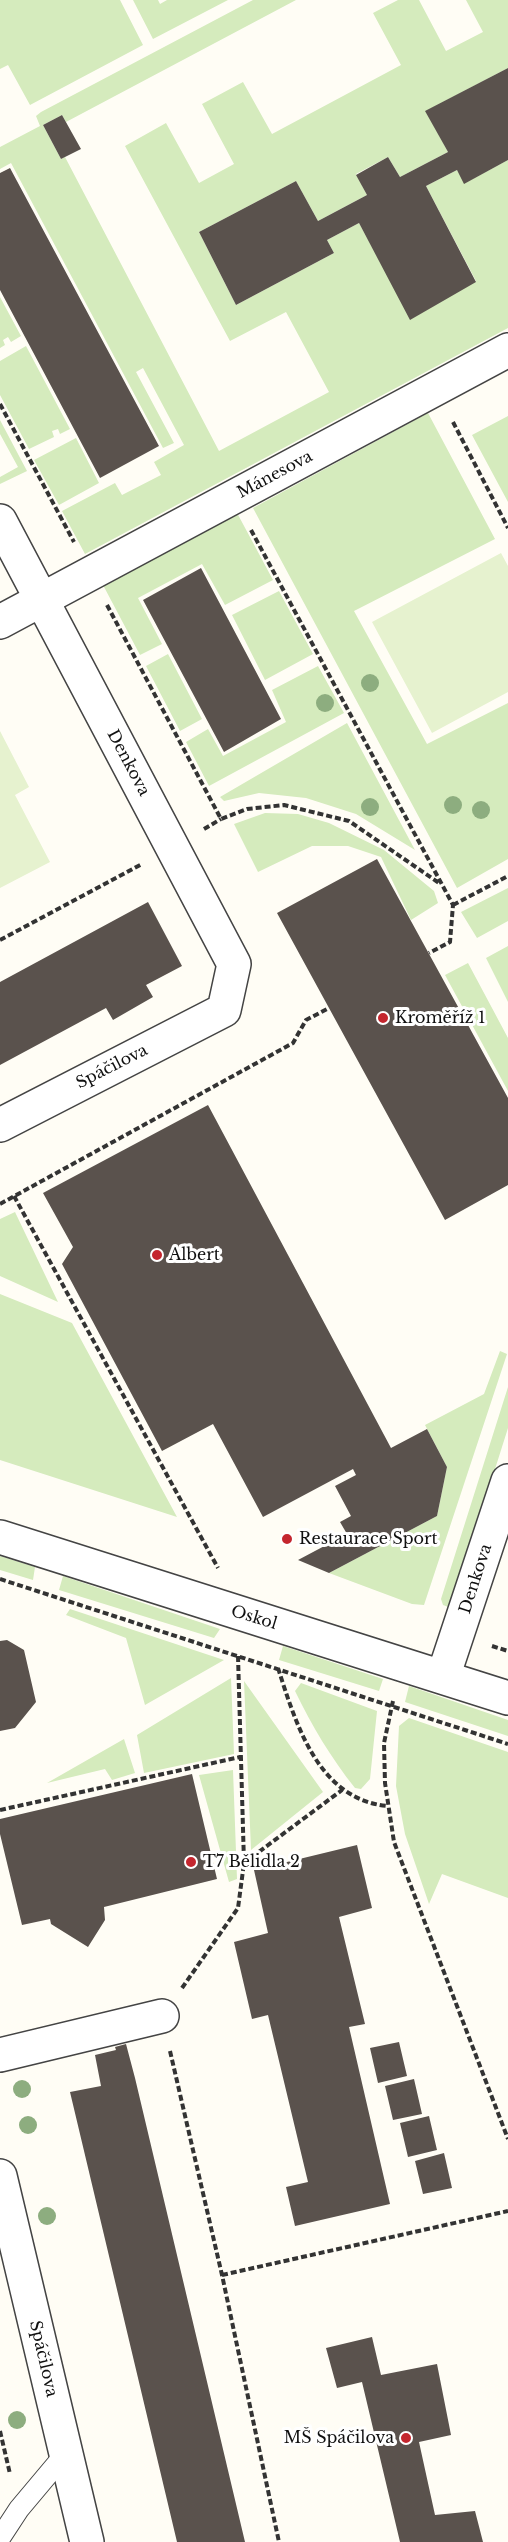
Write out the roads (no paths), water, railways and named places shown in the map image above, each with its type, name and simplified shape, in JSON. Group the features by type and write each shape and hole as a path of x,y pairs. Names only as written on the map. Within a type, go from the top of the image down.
{"street":[{"name":"Mánesova","path":"42,600 508,350"},
{"name":"Denkova","path":"0,521 234,964 224,1010"},
{"path":"0,622 42,600"},
{"name":"Spáčilova","path":"0,1125 224,1010"},
{"name":"Denkova","path":"443,1677 508,1481"},
{"name":"Oskol","path":"0,1537 508,1698"},
{"path":"0,2055 162,2016"},
{"name":"Spáčilova","path":"0,2175 87,2542"}],"lane":[{"path":"0,2538 19,2509 66,2453"}],"place":[{"name":"Kroměříž 1","path":"383,1018"},
{"name":"Albert","path":"157,1255"},
{"name":"Restaurace Sport","path":"287,1539"},
{"name":"T7 Bělidla 2","path":"191,1862"},
{"name":"MŠ Spáčilova","path":"406,2438"}]}
